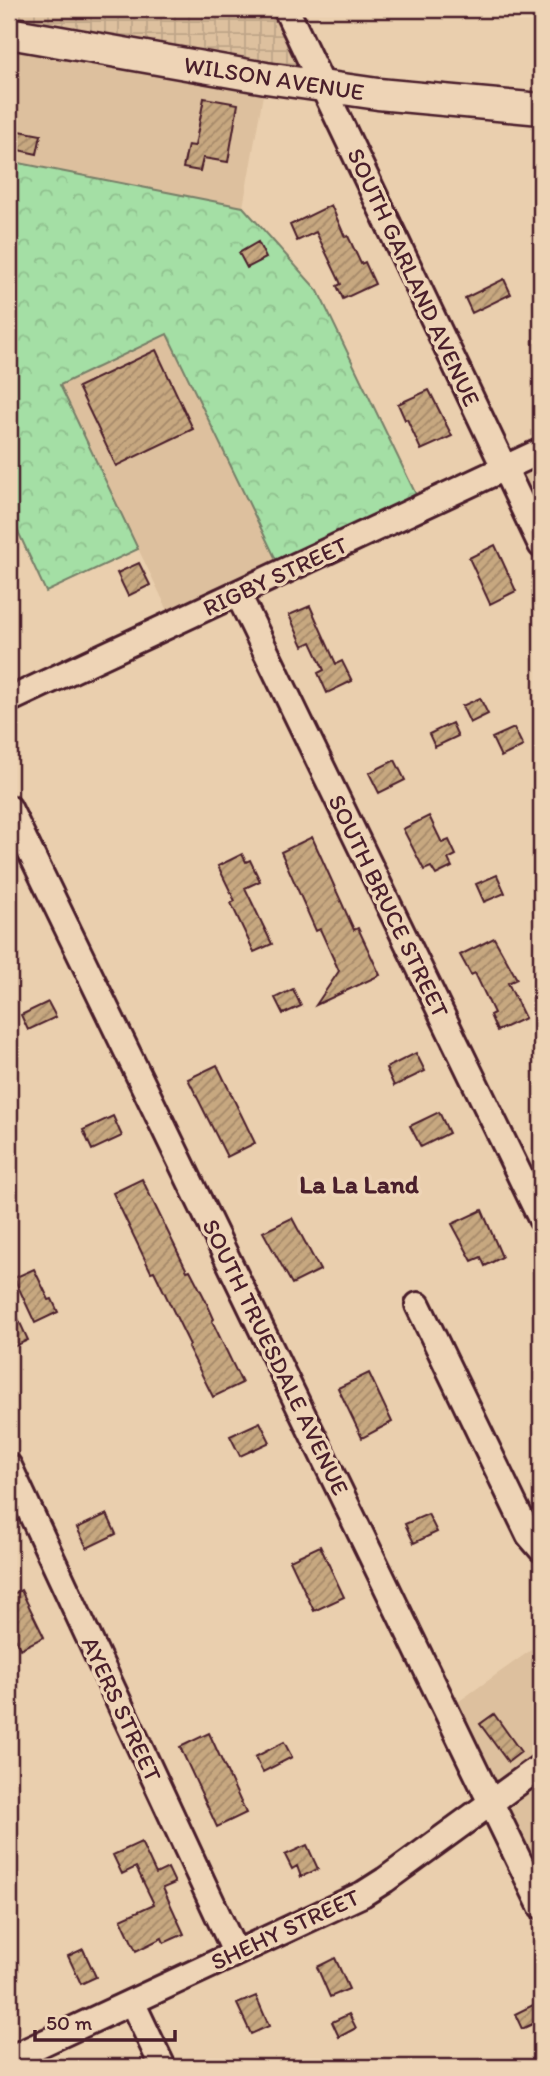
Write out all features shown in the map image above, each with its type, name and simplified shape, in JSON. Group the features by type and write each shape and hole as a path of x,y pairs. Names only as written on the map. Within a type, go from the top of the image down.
{"main road":[{"name":"WILSON AVENUE","path":"9,33 267,78 378,94 541,109"}],"street":[{"name":"SOUTH GARLAND AVENUE","path":"286,9 541,545"},
{"name":"RIGBY STREET","path":"9,700 541,451"},
{"name":"SOUTH BRUCE STREET","path":"238,594 541,1219"},
{"name":"SOUTH TRUESDALE AVENUE","path":"9,808 493,1802 541,1906"},
{"path":"418,1306 529,1535 541,1549"},
{"name":"AYERS STREET","path":"9,1466 235,1952"},
{"name":"SHEHY STREET","path":"9,2059 363,1894 541,1766"},
{"path":"132,2002 163,2067"}],"shaded area":[{"path":"9,9 286,9 323,86 9,33"},
{"path":"9,33 266,78 243,207 9,161"},
{"path":"168,334 282,572 174,623 59,385"},
{"path":"541,451 541,545 504,469"},
{"path":"541,1643 541,1887 448,1709"}],"green space":[{"path":"9,161 243,207 318,291 422,507 282,572 167,334 60,385 138,549 46,592 9,512"}],"building":[{"path":"204,98 238,104 228,162 203,158 200,171 183,168 188,145 195,146"},
{"path":"9,129 41,135 37,154 9,148"},
{"path":"331,205 345,237 348,236 361,264 365,262 375,284 343,299 337,286 341,284 316,232 297,241 290,225"},
{"path":"258,242 266,258 247,268 239,253"},
{"path":"504,279 511,294 472,313 465,298"},
{"path":"156,350 193,429 116,466 78,387"},
{"path":"429,390 452,436 421,450 398,404"},
{"path":"495,545 516,591 490,604 469,558"},
{"path":"139,563 150,585 128,596 117,573"},
{"path":"310,606 336,664 342,661 352,681 327,693 318,673 324,670 311,642 303,646 289,615"},
{"path":"480,698 488,714 470,723 462,706"},
{"path":"452,723 458,736 435,747 429,734"},
{"path":"514,728 523,746 501,757 492,738"},
{"path":"395,760 405,780 379,793 369,773"},
{"path":"429,816 442,843 449,840 456,855 448,859 452,867 436,875 431,867 424,870 403,829"},
{"path":"312,837 354,930 358,928 380,975 316,1005 339,971 320,929 316,931 281,852"},
{"path":"242,854 246,862 250,860 260,881 245,888 272,944 254,952 231,903 235,901 218,866"},
{"path":"497,875 505,893 484,902 476,884"},
{"path":"494,938 517,979 508,983 525,1018 497,1031 490,1015 494,1013 475,973 471,975 460,955"},
{"path":"293,989 301,1006 283,1014 275,998"},
{"path":"48,1002 56,1017 28,1030 21,1015"},
{"path":"416,1053 425,1071 394,1086 386,1068"},
{"path":"217,1065 255,1143 227,1157 188,1079"},
{"path":"439,1112 449,1133 421,1147 410,1126"},
{"path":"113,1116 122,1136 92,1150 83,1130"},
{"path":"142,1179 187,1271 190,1270 205,1299 214,1319 212,1321 242,1383 213,1397 154,1271 151,1272 113,1193"},
{"path":"482,1210 502,1257 485,1266 481,1257 472,1261 452,1224"},
{"path":"292,1218 320,1270 292,1284 263,1232"},
{"path":"34,1269 58,1312 35,1323 14,1278"},
{"path":"9,1299 28,1340 9,1349"},
{"path":"369,1373 392,1422 362,1438 338,1388"},
{"path":"260,1422 270,1442 240,1456 230,1436"},
{"path":"107,1514 116,1534 87,1548 77,1528"},
{"path":"428,1514 437,1532 414,1543 405,1524"},
{"path":"320,1546 344,1597 314,1611 290,1560"},
{"path":"21,1590 44,1637 20,1649 9,1625 9,1596"},
{"path":"494,1714 521,1752 508,1762 480,1724"},
{"path":"209,1733 246,1813 217,1827 180,1747"},
{"path":"284,1742 292,1757 263,1772 255,1757"},
{"path":"141,1842 156,1874 168,1868 175,1883 163,1888 184,1934 164,1943 162,1938 136,1951 121,1919 154,1904 136,1867 122,1874 113,1855"},
{"path":"307,1845 318,1869 301,1877 297,1866 292,1869 285,1855"},
{"path":"83,1949 96,1977 81,1984 68,1956"},
{"path":"335,1958 349,1989 330,1997 317,1967"},
{"path":"256,1996 269,2026 251,2034 237,2004"},
{"path":"541,2001 541,2020 522,2029 515,2014"},
{"path":"349,2014 356,2028 339,2037 332,2022"}],"district":[{"name":"La La Land","path":"359,1184"}]}
